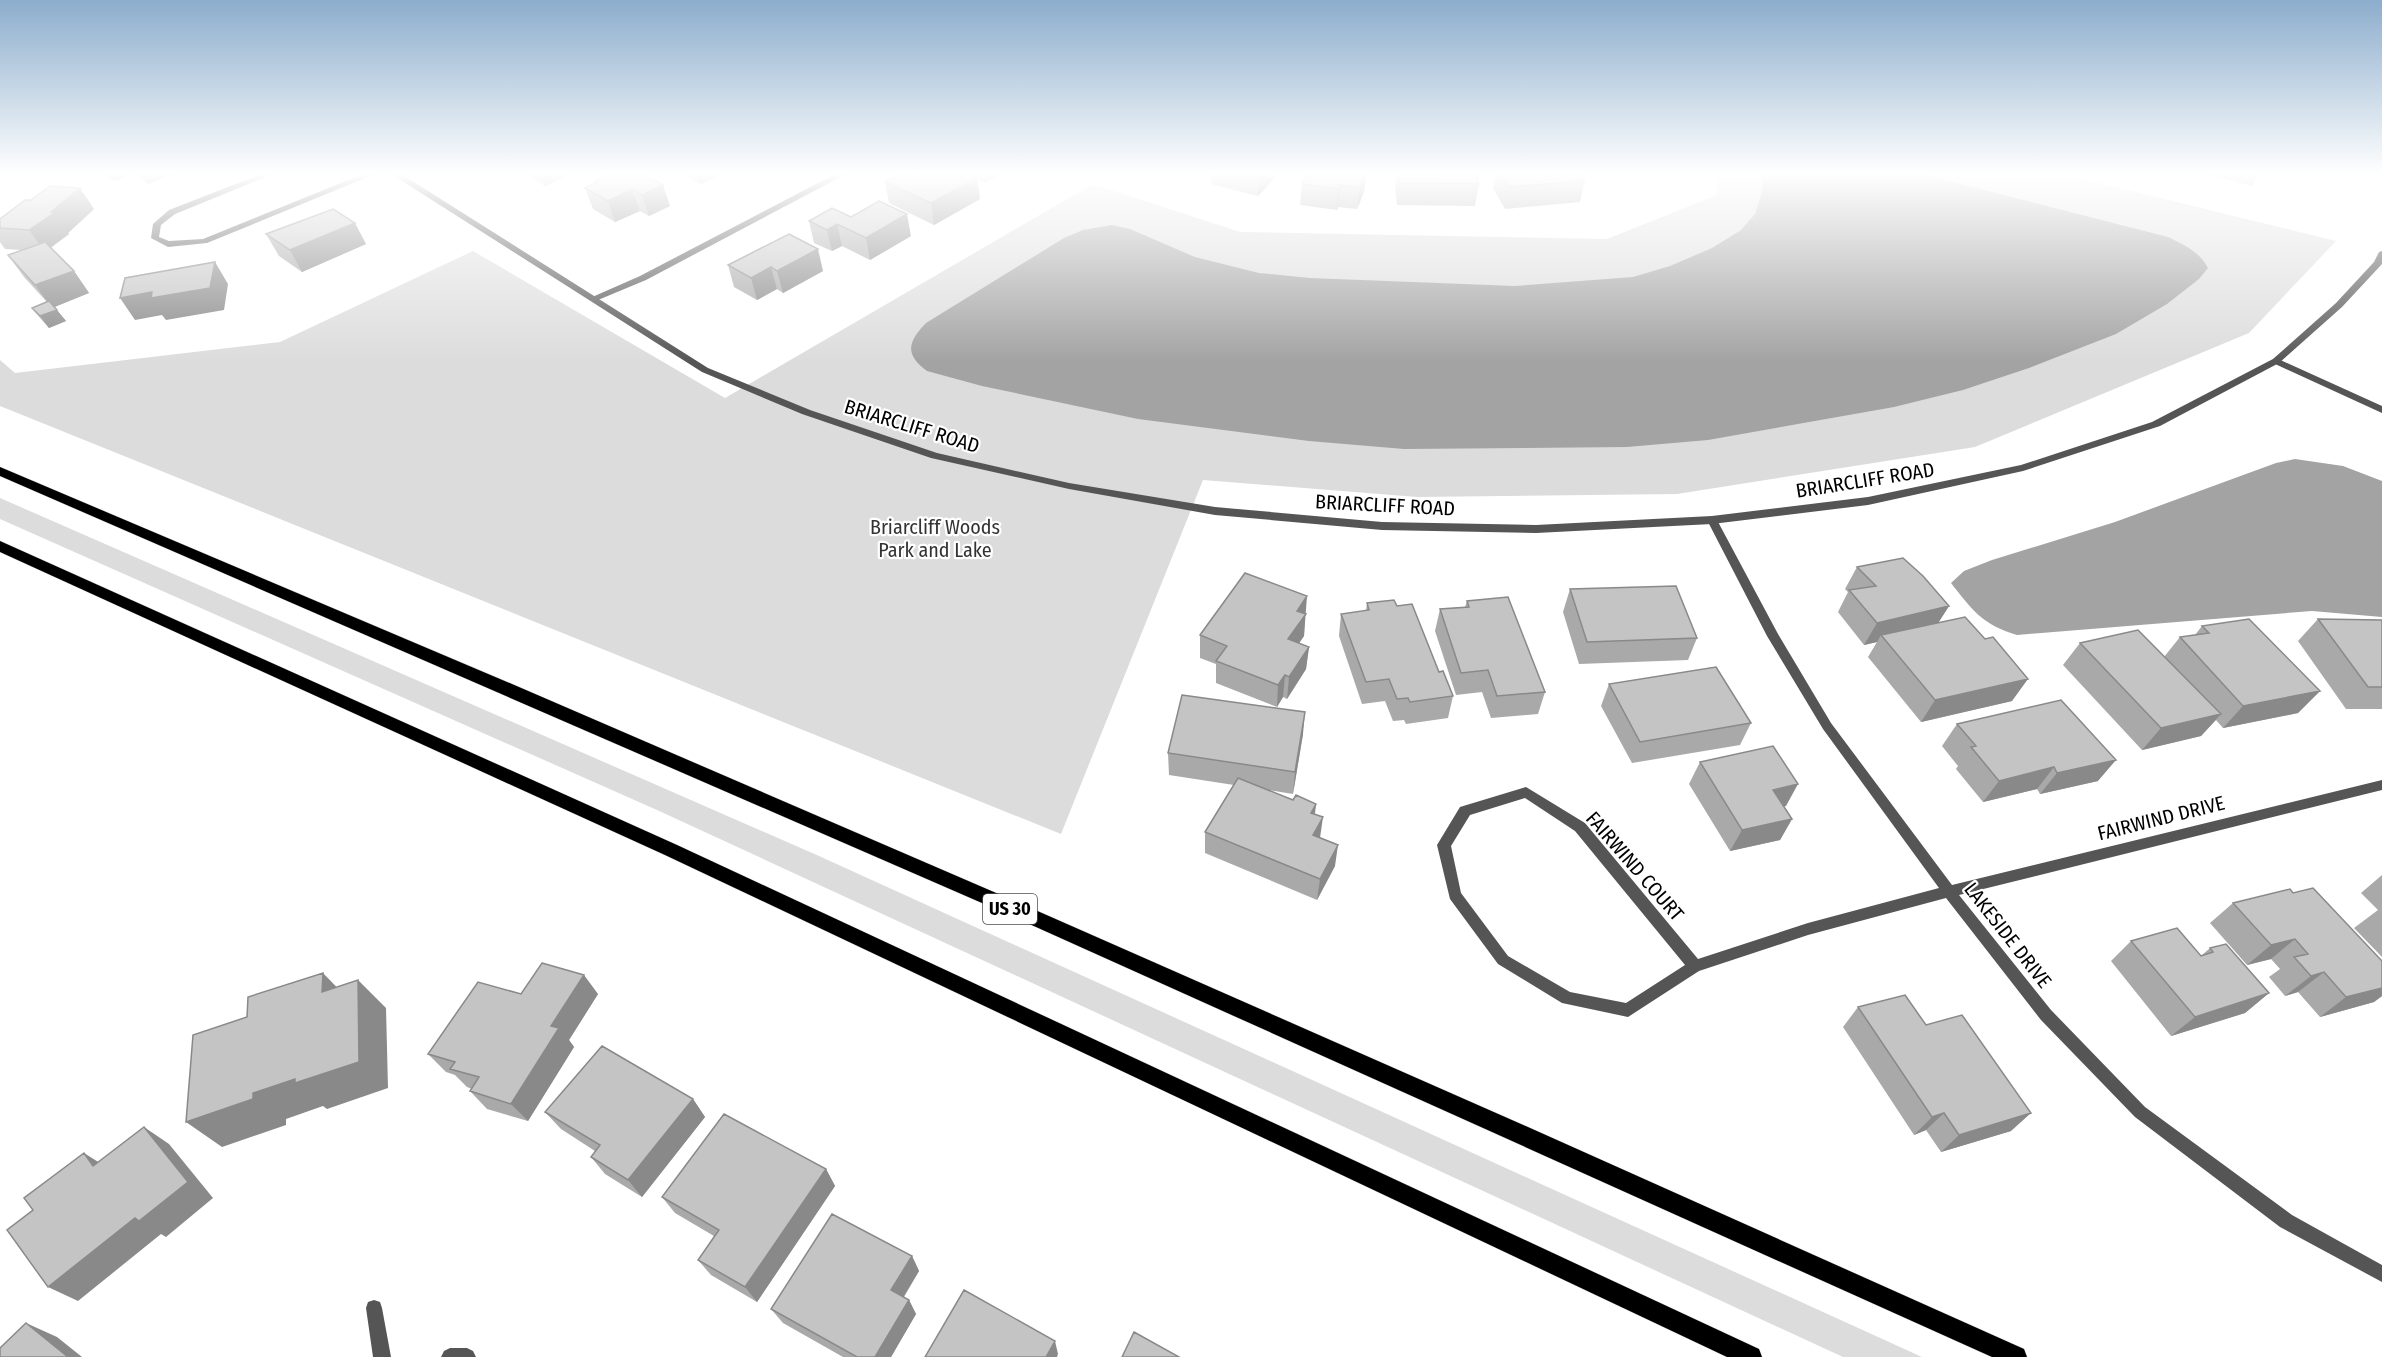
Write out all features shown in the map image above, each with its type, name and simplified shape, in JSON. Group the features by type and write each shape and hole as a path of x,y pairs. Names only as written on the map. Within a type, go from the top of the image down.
{"main road":[{"name":"US 30","path":"0,471 425,651 1161,975 2016,1357"},
{"path":"0,546 682,855 1751,1357"}],"street":[{"path":"155,235 155,238 168,244 210,239 219,235"},
{"name":"BRIARCLIFF ROAD","path":"494,235 705,370 806,412 935,456 1069,486 1215,511 1382,526 1536,529 1712,520 1868,501 2023,468 2156,424 2276,361 2339,305 2378,263 2382,254"},
{"path":"595,298 643,278 725,235"},
{"path":"2276,361 2382,410"},
{"name":"LAKESIDE DRIVE","path":"1712,520 1773,636 1827,726 1950,892 2046,1015 2140,1112 2286,1221 2382,1274"},
{"name":"FAIRWIND DRIVE","path":"1950,892 2382,785"},
{"name":"FAIRWIND COURT","path":"1695,966 1580,827 1526,792 1465,811 1444,845 1455,895 1503,960 1567,998 1628,1010 1695,966 1808,929 1950,892"},
{"path":"374,1308 382,1357"},
{"path":"450,1357 467,1357"}],"green space":[{"name":"Briarcliff Woods Park and Lake","path":"1005,235 1414,235 1607,239 1616,235 2313,235 2336,241 2249,333 1975,447 1677,494 1417,497 1203,480 1061,834 0,406 0,360 15,373 280,342 473,251 725,398"},
{"path":"0,498 819,856 1922,1357 1843,1357 657,810 0,519"}],"shaded area":[{"path":"1070,235 1145,235 1195,257 1259,273 1310,278 1515,286 1633,277 1670,266 1712,248 1732,235 2161,235 2196,253 2208,268 2199,279 2167,304 2116,334 2029,368 1963,390 1894,407 1708,440 1627,447 1404,449 1309,441 1138,419 982,386 927,371 915,359 911,348 915,336 926,323"},
{"path":"2295,459 2343,466 2382,481 2382,617 2312,611 2017,635 1995,626 1979,615 1951,583 1964,571 1992,560 2115,522 2276,463"}],"building":[{"path":"268,235 325,235 290,250"},
{"path":"786,235 792,235 818,249 777,271 771,267 751,278 728,265"},
{"path":"45,242 74,271 35,285 8,255"},
{"path":"215,262 210,288 151,298 152,292 120,298 125,278"},
{"path":"49,301 57,310 40,316 32,308"},
{"path":"1903,558 1923,576 1949,606 1877,623 1849,590 1876,586 1857,567"},
{"path":"1245,573 1307,596 1297,611 1306,614 1288,639 1309,647 1289,677 1285,675 1278,685 1216,661 1227,646 1200,635"},
{"path":"1676,586 1697,638 1587,642 1570,589"},
{"path":"1508,597 1545,692 1497,696 1488,670 1461,673 1440,609 1469,607 1467,601"},
{"path":"1394,600 1397,606 1412,604 1439,672 1443,671 1453,696 1410,702 1408,698 1397,699 1389,679 1366,682 1341,614 1369,610 1367,603"},
{"path":"1965,617 1985,639 1993,637 2028,679 1935,700 1881,635"},
{"path":"2249,619 2320,691 2243,706 2180,637 2209,633 2202,626"},
{"path":"2318,619 2382,620 2382,687 2368,687"},
{"path":"2138,630 2221,714 2161,728 2080,643"},
{"path":"1716,667 1751,723 1640,742 1609,684"},
{"path":"1182,695 1305,712 1295,772 1168,753"},
{"path":"2061,700 2116,760 2057,773 2054,767 1999,781 1971,747 1976,746 1957,724"},
{"path":"1773,746 1798,784 1773,790 1792,819 1742,830 1700,762"},
{"path":"1238,778 1293,800 1296,795 1316,804 1311,813 1323,817 1313,835 1338,845 1320,879 1205,832"},
{"path":"2313,888 2382,961 2382,988 2346,997 2324,972 2311,976 2294,957 2308,954 2295,939 2271,945 2233,903 2290,889 2293,893"},
{"path":"2177,928 2201,956 2213,952 2210,948 2226,944 2269,993 2195,1017 2131,941"},
{"path":"542,963 584,975 551,1026 559,1028 511,1104 470,1091 479,1077 450,1069 455,1062 428,1054 478,982 521,994"},
{"path":"323,973 322,992 358,980 359,1062 295,1083 295,1079 253,1093 253,1099 186,1122 193,1035 247,1017 248,997"},
{"path":"1905,995 1926,1025 1962,1015 2031,1113 1959,1135 1944,1113 1932,1117 1858,1007"},
{"path":"602,1046 693,1099 628,1180 591,1157 600,1145 545,1112"},
{"path":"724,1114 826,1169 745,1287 698,1260 719,1230 662,1197"},
{"path":"144,1127 188,1182 139,1221 135,1218 48,1287 7,1230 33,1210 24,1198 84,1153 93,1166"},
{"path":"832,1214 912,1256 891,1290 909,1300 875,1357 857,1357 771,1309"},
{"path":"964,1290 1055,1341 1046,1357 925,1357"},
{"path":"26,1323 68,1357 0,1357 0,1348"},
{"path":"1134,1332 1179,1357 1122,1357"}]}
